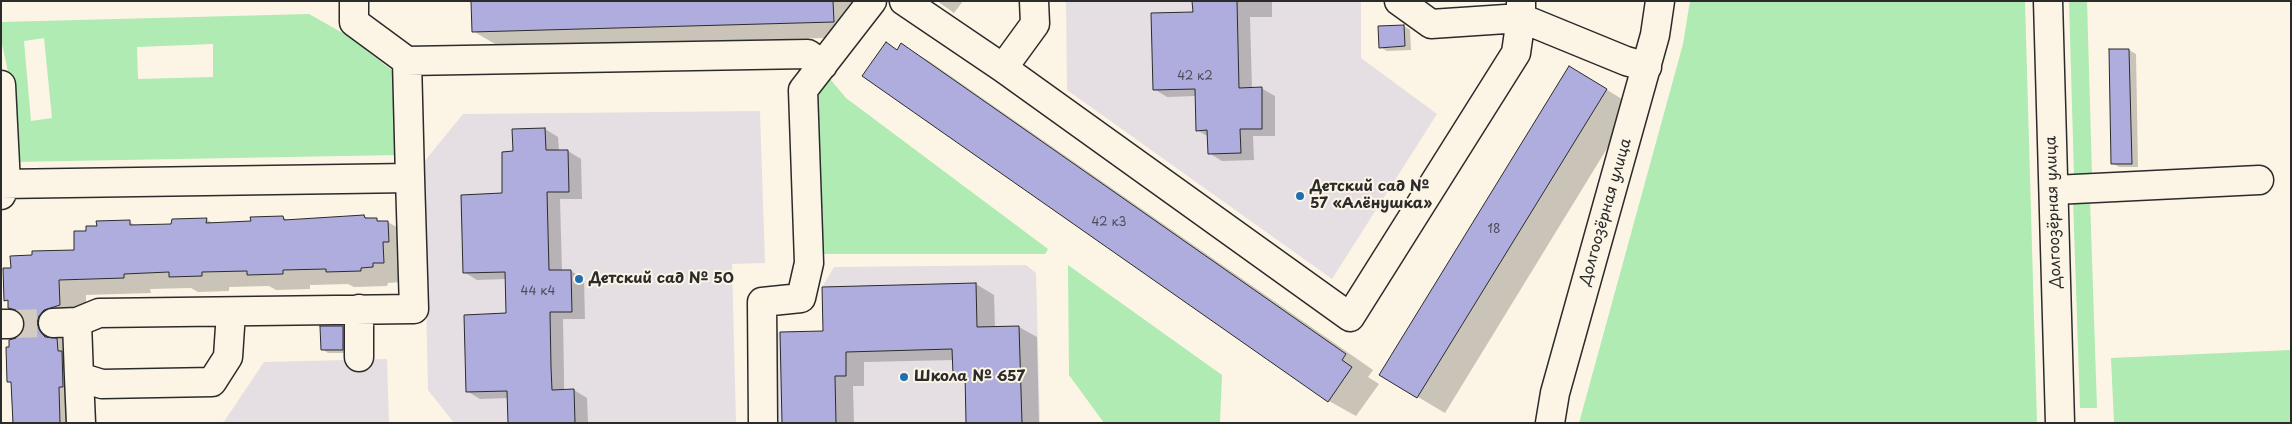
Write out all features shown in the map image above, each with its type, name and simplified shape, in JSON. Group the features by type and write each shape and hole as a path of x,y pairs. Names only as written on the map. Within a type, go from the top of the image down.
{"street":[{"path":"354,1 354,22 407,61 808,54 823,65"},
{"path":"763,423 762,302 802,298 809,263 803,90 872,1"},
{"path":"904,1 1003,68 1350,317 1516,53 1521,10"},
{"path":"1003,68 1035,24 1034,1"},
{"path":"1399,1 1431,24 1521,10 1626,61 1646,67"},
{"name":"Долгоозёрная улица","path":"1550,423 1555,393 1655,35 1660,1"},
{"name":"Долгоозёрная улица","path":"2048,1 2060,423"},
{"path":"80,423 79,377 65,323 99,313 414,308 407,61"},
{"path":"1,85 3,188 410,178"},
{"path":"2054,190 2258,180"},
{"path":"359,310 359,357"},
{"path":"79,377 102,384 212,382 228,357 231,312"}],"shaded area":[{"name":"Детский сад № 57 «Алёнушка»","path":"1066,1 1361,1 1361,58 1437,114 1332,279 1067,90"},
{"name":"Детский сад № 50","path":"760,111 765,263 732,264 736,423 454,423 428,390 423,163 463,114"},
{"name":"Школа № 657","path":"1026,265 1036,273 1040,423 771,423 769,332 823,331 822,287 834,267"},
{"path":"387,359 389,423 223,423 264,362"}],"green space":[{"path":"1690,1 2025,1 2037,423 1579,423 1683,44"},
{"path":"2069,1 2087,1 2092,175 2074,176"},
{"path":"309,14 348,36 398,75 398,155 12,162 13,95 1,39 1,22","holes":["44,38 52,118 31,121 24,41","213,44 213,77 138,79 137,47"]},
{"path":"825,73 846,98 1048,249 1045,254 817,254 814,87"},
{"path":"2073,199 2090,199 2097,408 2080,408"},
{"path":"1068,265 1222,375 1220,423 1104,423 1069,375"},
{"path":"2291,350 2291,423 2114,423 2111,358"}],"building":[{"path":"471,1 833,1 834,22 472,32"},
{"path":"1192,1 1237,1 1239,88 1262,87 1262,129 1240,129 1241,153 1208,154 1207,130 1196,131 1195,89 1153,90 1151,13 1193,12"},
{"path":"1404,25 1405,46 1379,48 1378,26"},
{"path":"886,42 897,50 901,43 1346,354 1342,360 1352,367 1328,402 862,76"},
{"path":"2109,49 2129,49 2132,164 2111,164"},
{"path":"1569,66 1607,89 1417,398 1379,375"},
{"path":"545,128 546,150 568,150 569,192 547,192 549,270 571,270 572,312 550,312 551,367 552,390 574,389 575,423 508,423 507,391 466,392 464,315 506,313 505,272 463,273 461,195 502,193 502,152 513,151 512,129"},
{"path":"364,215 365,218 377,218 377,221 388,221 389,242 383,242 384,263 373,263 373,267 361,268 361,271 326,272 326,269 283,270 283,274 247,275 247,271 202,272 202,276 169,277 169,272 124,274 124,278 59,280 60,305 44,310 39,316 37,323 45,337 57,338 58,351 62,351 63,387 59,387 60,423 13,423 11,382 7,382 6,347 9,347 9,340 16,338 22,332 25,324 22,316 16,310 8,308 8,300 4,301 3,268 11,268 10,256 32,255 32,251 74,250 74,231 86,231 86,226 97,226 96,221 130,220 130,225 171,224 172,219 207,218 206,223 251,221 250,217 283,216 284,220"},
{"path":"976,283 977,327 1019,326 1022,423 966,423 965,373 953,374 952,349 846,352 846,376 835,376 836,423 782,423 780,332 823,331 822,287"},
{"path":"320,326 343,326 343,350 321,350"}],"tunnel":[{"path":"9,324 53,323"}],"place":[{"name":"Детский сад № 57 «Алёнушка»","path":"1300,196"},
{"name":"Детский сад № 50","path":"579,279"},
{"name":"Школа № 657","path":"904,377"}]}
